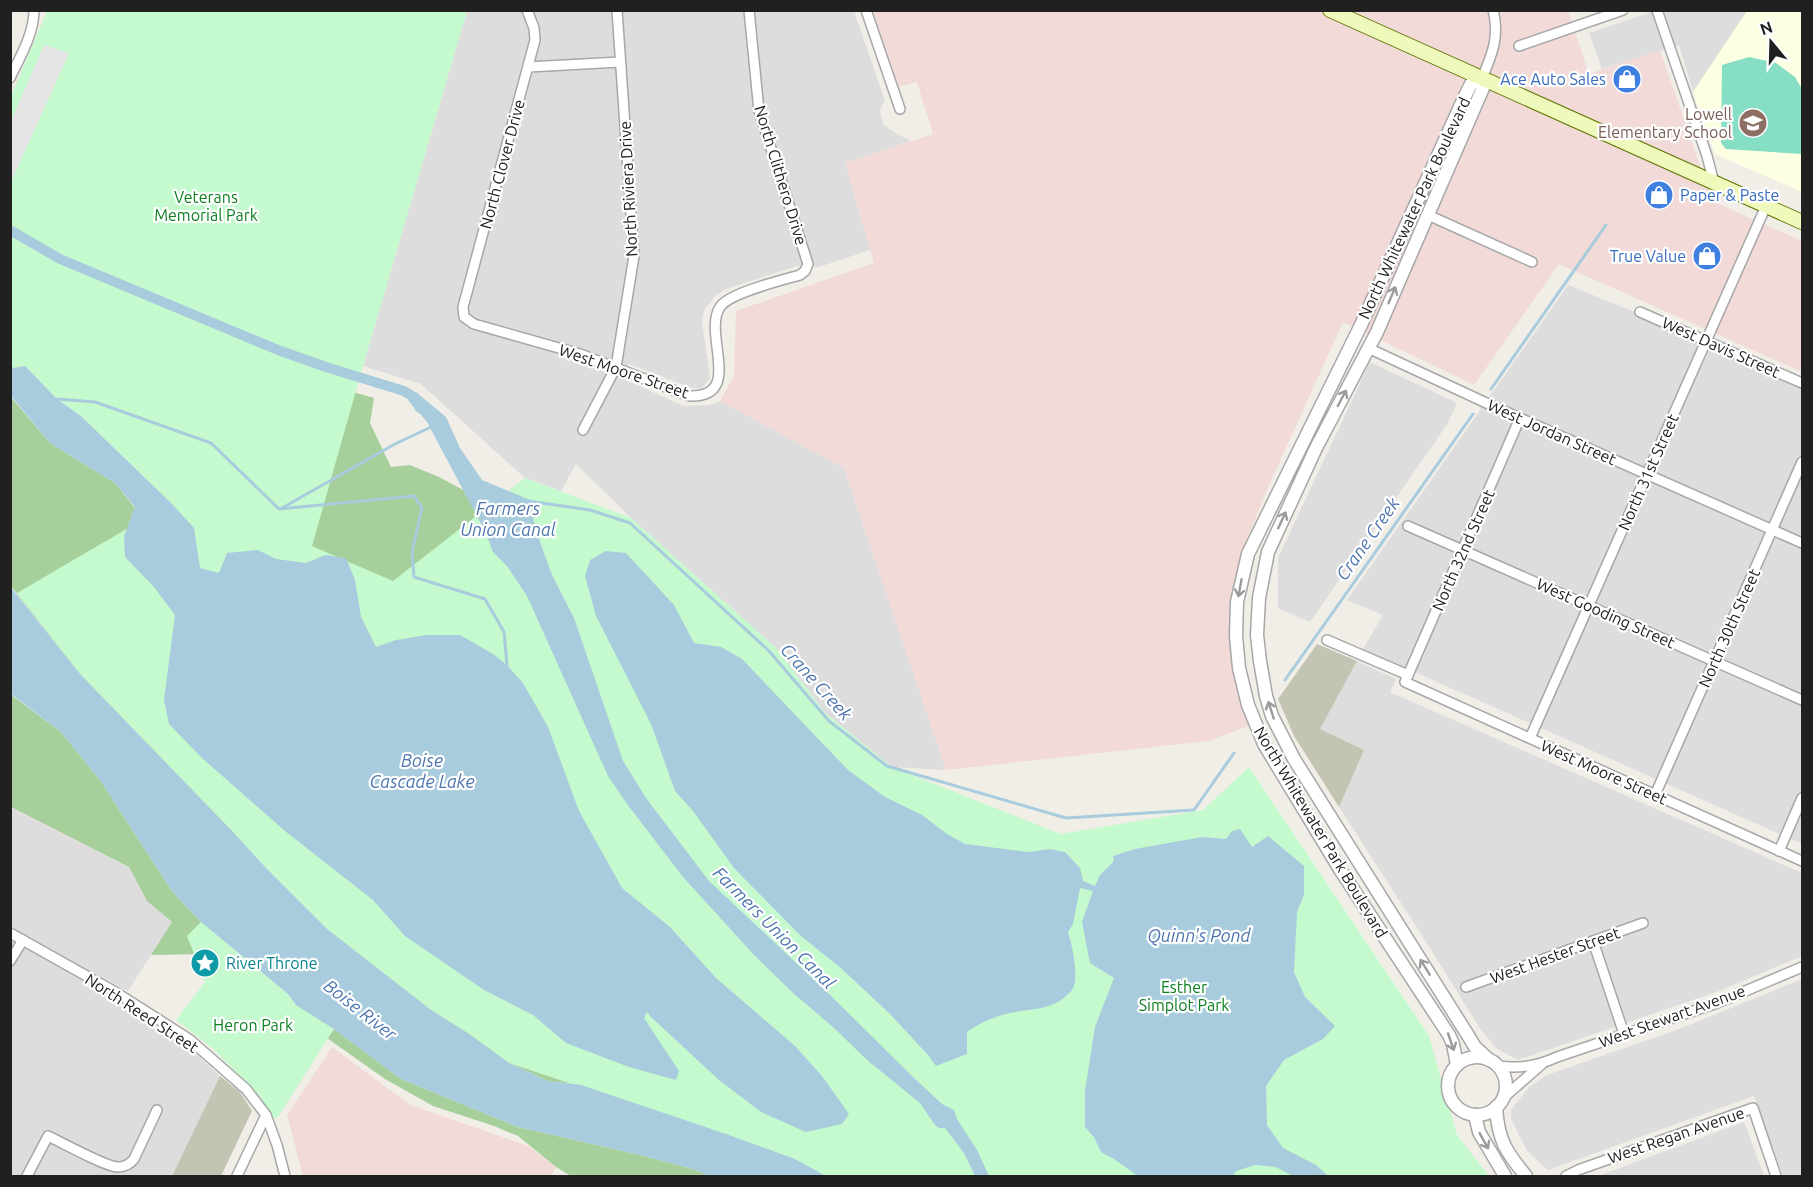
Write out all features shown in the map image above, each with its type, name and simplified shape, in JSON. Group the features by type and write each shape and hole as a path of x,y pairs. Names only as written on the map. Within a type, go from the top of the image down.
{"main road":[{"path":"1334,11 1803,222"}],"street":[{"path":"10,78 34,21 34,10"},
{"name":"North Clover Drive","path":"464,317 463,307 535,40 534,28 527,10"},
{"name":"North Riviera Drive","path":"583,430 616,367 634,255 617,10"},
{"name":"North Clithero Drive","path":"749,10 759,111 807,260 807,268"},
{"path":"866,10 900,109"},
{"path":"1482,78 1494,50 1497,35 1493,10"},
{"path":"1519,46 1623,10"},
{"path":"1657,10 1707,156 1714,183"},
{"path":"528,67 620,62"},
{"name":"North Whitewater Park Boulevard","path":"1457,1065 1449,1035 1341,871 1264,744 1248,705 1239,668 1236,636 1237,602 1248,554 1360,325 1464,98 1471,84 1482,78 1483,88 1368,348 1316,448 1268,552 1259,597 1257,635 1266,696 1272,716 1294,759 1475,1047 1493,1063"},
{"name":"North 31st Street","path":"1530,738 1766,206"},
{"path":"1428,215 1532,262"},
{"name":"West Moore Street","path":"464,317 474,324 580,354 689,396 699,396 709,393 716,385 719,375 716,323 720,307 732,297 800,275 807,268"},
{"name":"West Davis Street","path":"1640,312 1803,383"},
{"name":"West Jordan Street","path":"1368,348 1803,543"},
{"name":"North 32nd Street","path":"1407,678 1520,418"},
{"name":"North 30th Street","path":"1655,795 1803,462"},
{"name":"West Gooding Street","path":"1408,526 1803,700"},
{"name":"West Moore Street","path":"1327,640 1530,738 1803,861"},
{"path":"1779,851 1803,798"},
{"name":"West Hester Street","path":"1466,987 1643,924"},
{"name":"North Reed Street","path":"10,933 117,993 189,1039 246,1089 266,1115 285,1176"},
{"path":"10,961 23,940"},
{"path":"1593,941 1624,1034"},
{"name":"West Stewart Avenue","path":"1493,1063 1521,1068 1542,1064 1717,1003 1803,967"},
{"path":"1500,1103 1483,1114 1475,1115 1461,1111 1455,1106 1447,1089 1448,1079 1457,1065 1472,1057 1493,1063 1503,1073 1506,1082 1500,1103 1497,1128 1509,1156 1526,1176"},
{"name":"West Stewart Avenue","path":"1500,1103 1542,1064"},
{"name":"West Regan Avenue","path":"1566,1176 1753,1108 1776,1176"},
{"path":"27,1176 48,1136 112,1166 125,1166 134,1159 157,1110"},
{"path":"237,1176 266,1115"},
{"path":"1475,1115 1479,1132 1505,1176"}],"shaded area":[{"path":"467,11 854,11 885,101 880,110 883,124 911,141 845,163 870,250 819,267 797,266 726,289 715,296 704,311 702,322 710,378 702,388 692,388 629,364 621,378 684,406 710,405 720,401 844,468 946,770 892,767 825,713 776,648 631,518 576,464 561,491 525,478 421,384 363,366"},
{"path":"873,11 1568,11 1589,74 1660,50 1712,201 1802,241 1802,372 1559,264 1474,385 1343,322 1266,492 1240,557 1230,632 1236,683 1249,726 1208,741 946,770 844,468 720,401 734,376 736,311 874,263 845,163 933,134 917,82 899,87"},
{"path":"1654,11 1747,11 1693,92 1679,45 1602,69 1589,33"},
{"name":"Lowell Elementary School","path":"1747,11 1802,11 1802,192 1715,154 1693,92"},
{"path":"44,45 69,53 12,180 10,180 11,121"},
{"path":"1568,285 1714,344 1802,385 1802,844 1363,649 1383,615 1347,600"},
{"path":"1370,362 1457,403 1448,423 1310,622 1278,608 1278,558"},
{"path":"1317,644 1357,661 1320,729 1364,750 1339,807 1294,736 1278,699"},
{"path":"1357,661 1396,679 1390,692 1802,873 1802,956 1719,991 1518,1060 1496,1048 1481,1030 1339,807 1363,750 1319,730"},
{"path":"10,807 129,867 147,901 172,922 128,991 90,971 82,984 181,1040 220,1076 172,1176 11,1176"},
{"path":"1802,979 1802,1176 1783,1176 1754,1096 1548,1170 1527,1151 1511,1119 1511,1110 1529,1087 1547,1075 1682,1028"},
{"path":"332,1047 410,1105 528,1146 556,1167 551,1176 303,1176 287,1115"},
{"path":"220,1076 240,1092 252,1111 221,1176 172,1176"},
{"path":"1744,1122 1764,1176 1598,1176"}],"green space":[{"name":"Veterans Memorial Park","path":"47,11 467,11 312,546 393,581 525,478 631,518 776,648 825,713 892,767 1061,834 1203,810 1249,767 1429,1036 1457,1135 1489,1176 826,1176 795,1159 509,1063 431,1010 327,929 80,674 17,593 171,503 82,417 57,399 25,366 14,368 11,366 11,96"},
{"path":"1749,57 1776,63 1795,77 1802,89 1802,154 1726,149 1721,143 1722,65"},
{"path":"248,362 374,398 370,423 391,467 410,465 465,491 487,533 581,1085 548,1081 509,1063 431,1010 327,929 80,674 11,586 10,396 50,443 115,483 135,508 124,536 325,555 25,366 11,366"},
{"path":"10,694 61,732 100,780 172,891 201,922 296,1005 334,1029 401,1079 518,1127 636,1154 693,1169 709,1176 571,1176 556,1167 518,1136 433,1106 385,1079 208,954 151,955 172,922 147,901 129,867 11,807"},
{"name":"Heron Park","path":"201,922 288,994 296,1005 334,1029 278,1117 273,1119 260,1096 211,1047 176,1020 205,982 187,936"}],"water":[{"name":"Boise Cascade Lake","path":"11,366 14,368 25,366 57,399 82,417 172,504 194,528 200,568 219,573 227,553 258,550 276,559 306,563 325,555 346,558 355,580 361,617 376,647 396,640 427,635 460,635 507,665 523,683 548,727 579,811 622,888 670,927 716,978 795,1046 822,1076 849,1114 842,1124 806,1132 761,1112 719,1080 647,1012 644,1018 679,1071 676,1080 629,1067 566,1043 533,1015 484,990 405,936 373,900 285,831 202,758 169,724 164,700 175,615 154,587 125,557 124,536 135,507 115,483 50,443 11,396"},
{"name":"Farmers Union Canal","path":"416,392 446,417 460,448 482,480 530,500 535,528 552,575 574,618 623,761 646,798 709,881 913,1077 942,1104 954,1110 989,1176 975,1176 964,1153 945,1128 935,1125 920,1103 867,1060 755,956 683,877 627,804 608,776 527,596 507,566 493,552 486,533 427,422 408,400"},
{"name":"Quinn's Pond","path":"606,551 626,553 674,605 694,643 721,647 742,659 848,770 885,797 922,815 965,844 1029,852 1050,849 1065,852 1080,868 1083,881 1095,886 1100,875 1114,861 1113,856 1135,849 1202,837 1226,839 1232,831 1240,829 1252,847 1268,836 1304,866 1304,895 1297,912 1294,972 1305,997 1335,1026 1323,1039 1284,1060 1266,1086 1267,1125 1283,1148 1316,1165 1328,1176 1293,1176 1276,1167 1255,1165 1236,1171 1233,1176 1138,1176 1101,1152 1094,1137 1085,1127 1085,1091 1095,1027 1114,978 1090,963 1082,922 1093,891 1080,888 1073,924 1068,932 1075,968 1075,983 1071,991 1054,1004 1018,1011 977,1025 967,1032 967,1054 936,1066 890,1014 842,969 801,936 734,868 693,811 675,791 651,724 596,616 585,576 590,560"},
{"name":"Boise River","path":"10,586 80,674 267,869 327,929 431,1010 509,1063 548,1081 581,1085 729,1135 795,1159 826,1176 709,1176 693,1169 636,1154 518,1127 401,1079 334,1029 296,1005 288,994 201,922 172,891 100,780 61,732 11,694"}],"waterway":[{"name":"Crane Creek","path":"1491,389 1606,225"},
{"name":"Farmers Union Canal","path":"10,230 60,259 278,350 404,391 412,396 420,408"},
{"path":"57,399 95,402 211,443 279,509 414,496 422,508 412,552 414,577 485,599 504,632 507,665"},
{"name":"Crane Creek","path":"1285,680 1473,414"},
{"path":"282,508 395,444 431,427"},
{"name":"Crane Creek","path":"528,501 590,510 630,523 769,651 829,721 887,766 1066,818 1194,810 1234,753"}],"place":[{"name":"Ace Auto Sales","path":"1627,79"},
{"name":"Lowell Elementary School","path":"1753,123"},
{"name":"Paper & Paste","path":"1659,195"},
{"name":"True Value","path":"1707,256"},
{"name":"River Throne","path":"205,963"}],"park label":[{"name":"Esther Simplot Park","path":"1184,996"}]}
